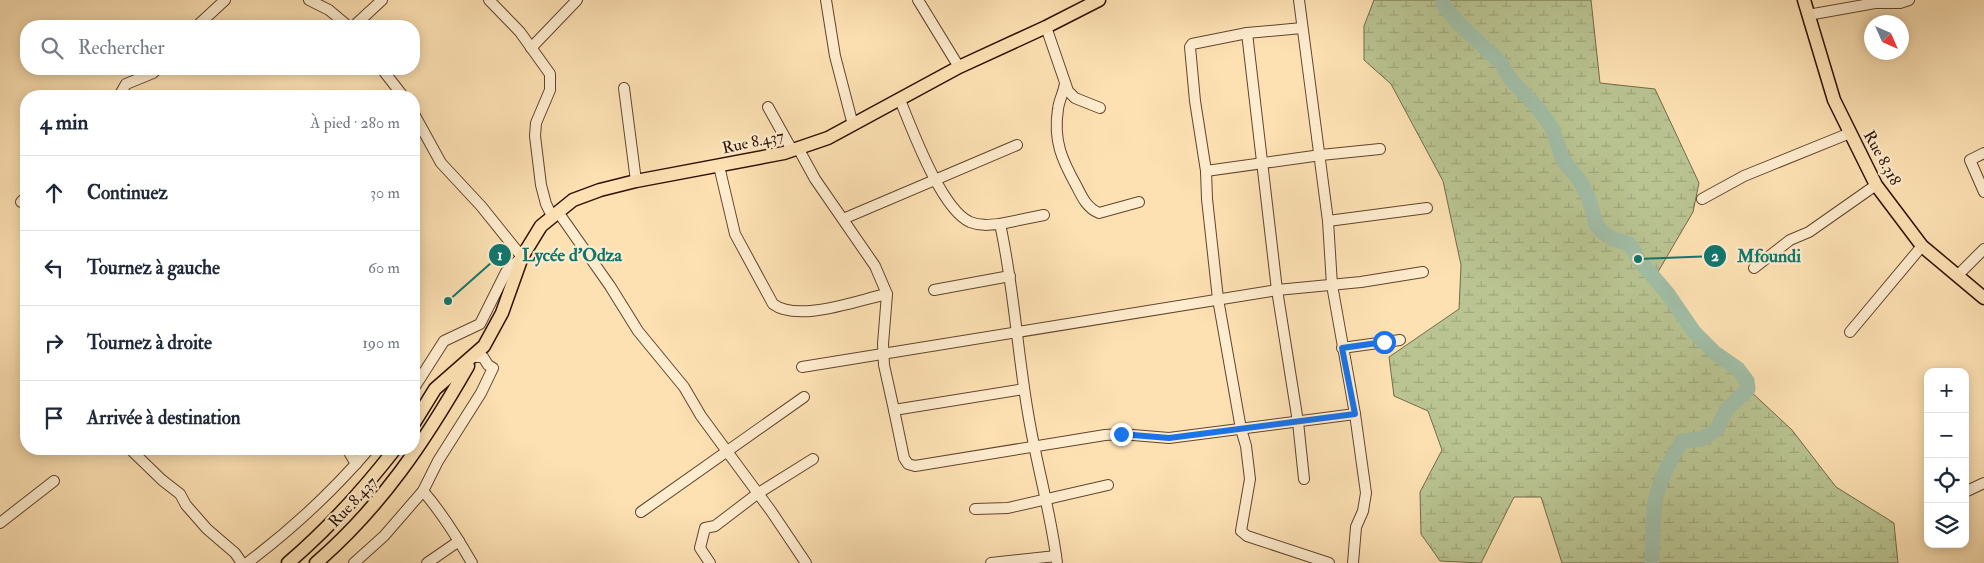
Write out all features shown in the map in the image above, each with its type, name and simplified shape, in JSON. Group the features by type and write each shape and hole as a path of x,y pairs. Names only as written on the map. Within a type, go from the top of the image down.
{"main road":[{"name":"Rue 8.437","path":"420,413 435,389 484,346 502,313 522,257 541,226 573,200 586,194 636,181 719,166 795,149 828,138 959,67 1046,27 1098,0"},
{"name":"Rue 8.318","path":"1804,0 1834,100 1876,185 1922,246 1984,298"},
{"name":"Rue 8.437","path":"420,445 473,357"},
{"name":"Rue 8.437","path":"288,563 311,544 341,513 390,455"},
{"name":"Rue 8.437","path":"316,563 376,504 414,455"}],"street":[{"path":"203,20 225,0"},
{"path":"309,0 329,10 341,20"},
{"path":"360,20 382,0"},
{"path":"489,0 520,32 550,74 552,82 547,99 536,123 535,136 541,185 546,204 610,286 638,331 684,387 701,416 771,511 806,563"},
{"path":"531,48 577,0"},
{"path":"826,0 835,56 853,125"},
{"path":"918,0 959,67"},
{"path":"1299,0 1321,155 1332,284 1355,414 1366,493 1363,511 1356,527 1353,563"},
{"path":"1808,15 1875,3 1900,3 1909,0"},
{"path":"1046,27 1068,91 1076,98 1100,108"},
{"path":"1302,28 1247,33 1192,44 1190,47 1195,101 1206,171 1207,199 1218,299 1241,429 1246,446 1250,479 1241,531 1243,534 1329,563"},
{"path":"1247,33 1277,290 1298,422 1304,479"},
{"path":"122,90 126,84 148,75"},
{"path":"386,75 398,90"},
{"path":"1065,83 1058,110 1058,146 1062,160 1082,196 1089,206 1099,213 1139,202"},
{"path":"624,88 636,181"},
{"path":"900,100 935,179 961,216 981,226 1044,216"},
{"path":"768,107 815,180 876,266 886,294 883,355 904,458 908,464 914,466 1033,446 1121,434 1169,438 1355,414"},
{"path":"420,126 441,163 481,206 522,257 506,272 480,324 444,341 420,379"},
{"path":"1702,199 1744,176 1850,133"},
{"path":"843,219 1016,145"},
{"path":"1206,171 1262,162 1380,149"},
{"path":"1984,153 1970,160 1984,192"},
{"path":"719,166 735,234 773,304 779,308 790,310 810,310 886,294"},
{"path":"1754,268 1790,240 1810,232 1876,185"},
{"path":"1328,221 1427,208"},
{"path":"990,563 1056,559 1033,446 1010,276 1000,224"},
{"path":"1850,332 1922,246"},
{"path":"1957,276 1984,249"},
{"path":"802,367 1218,299 1277,290 1385,279 1423,272"},
{"path":"934,290 1010,276"},
{"path":"1342,348 1400,340"},
{"path":"354,563 384,536 423,491 438,461 481,393 493,368 488,365 483,357 473,357"},
{"path":"894,410 1024,388"},
{"path":"642,512 804,396"},
{"path":"136,455 162,480 180,494 186,505 206,529 235,553 242,563"},
{"path":"351,455 356,464"},
{"path":"247,563 280,538 364,455"},
{"path":"710,563 700,548 706,528 715,526 757,494 812,459"},
{"path":"0,524 54,481"},
{"path":"1969,490 1984,483"},
{"path":"975,509 1008,508 1108,485"},
{"path":"423,491 443,514 447,525 472,563"},
{"path":"427,563 459,541"}],"green space":[{"path":"1374,0 1591,0 1600,83 1655,89 1699,183 1693,212 1655,277 1698,336 1715,353 1740,372 1747,382 1748,389 1792,430 1836,487 1894,523 1898,563 1562,563 1541,497 1514,497 1481,563 1440,561 1421,534 1420,492 1442,450 1428,411 1394,396 1389,357 1459,309 1461,265 1443,181 1391,84 1364,60 1364,26"}],"waterway":[{"path":"1443,0 1443,4 1458,23 1501,63 1511,80 1538,108 1552,128 1563,160 1580,181 1589,199 1596,224 1602,232 1613,239 1629,244 1638,259 1668,294 1694,332 1715,353 1738,369 1747,381 1748,389 1726,410 1717,429 1702,439 1682,441 1670,461 1656,497 1652,563"}],"place":[{"name":"Mfoundi","path":"1638,259"},
{"name":"Lycée d'Odza","path":"448,301"}],"route":[{"path":"1121,434 1169,438 1355,414 1342,348 1384,342"}]}
